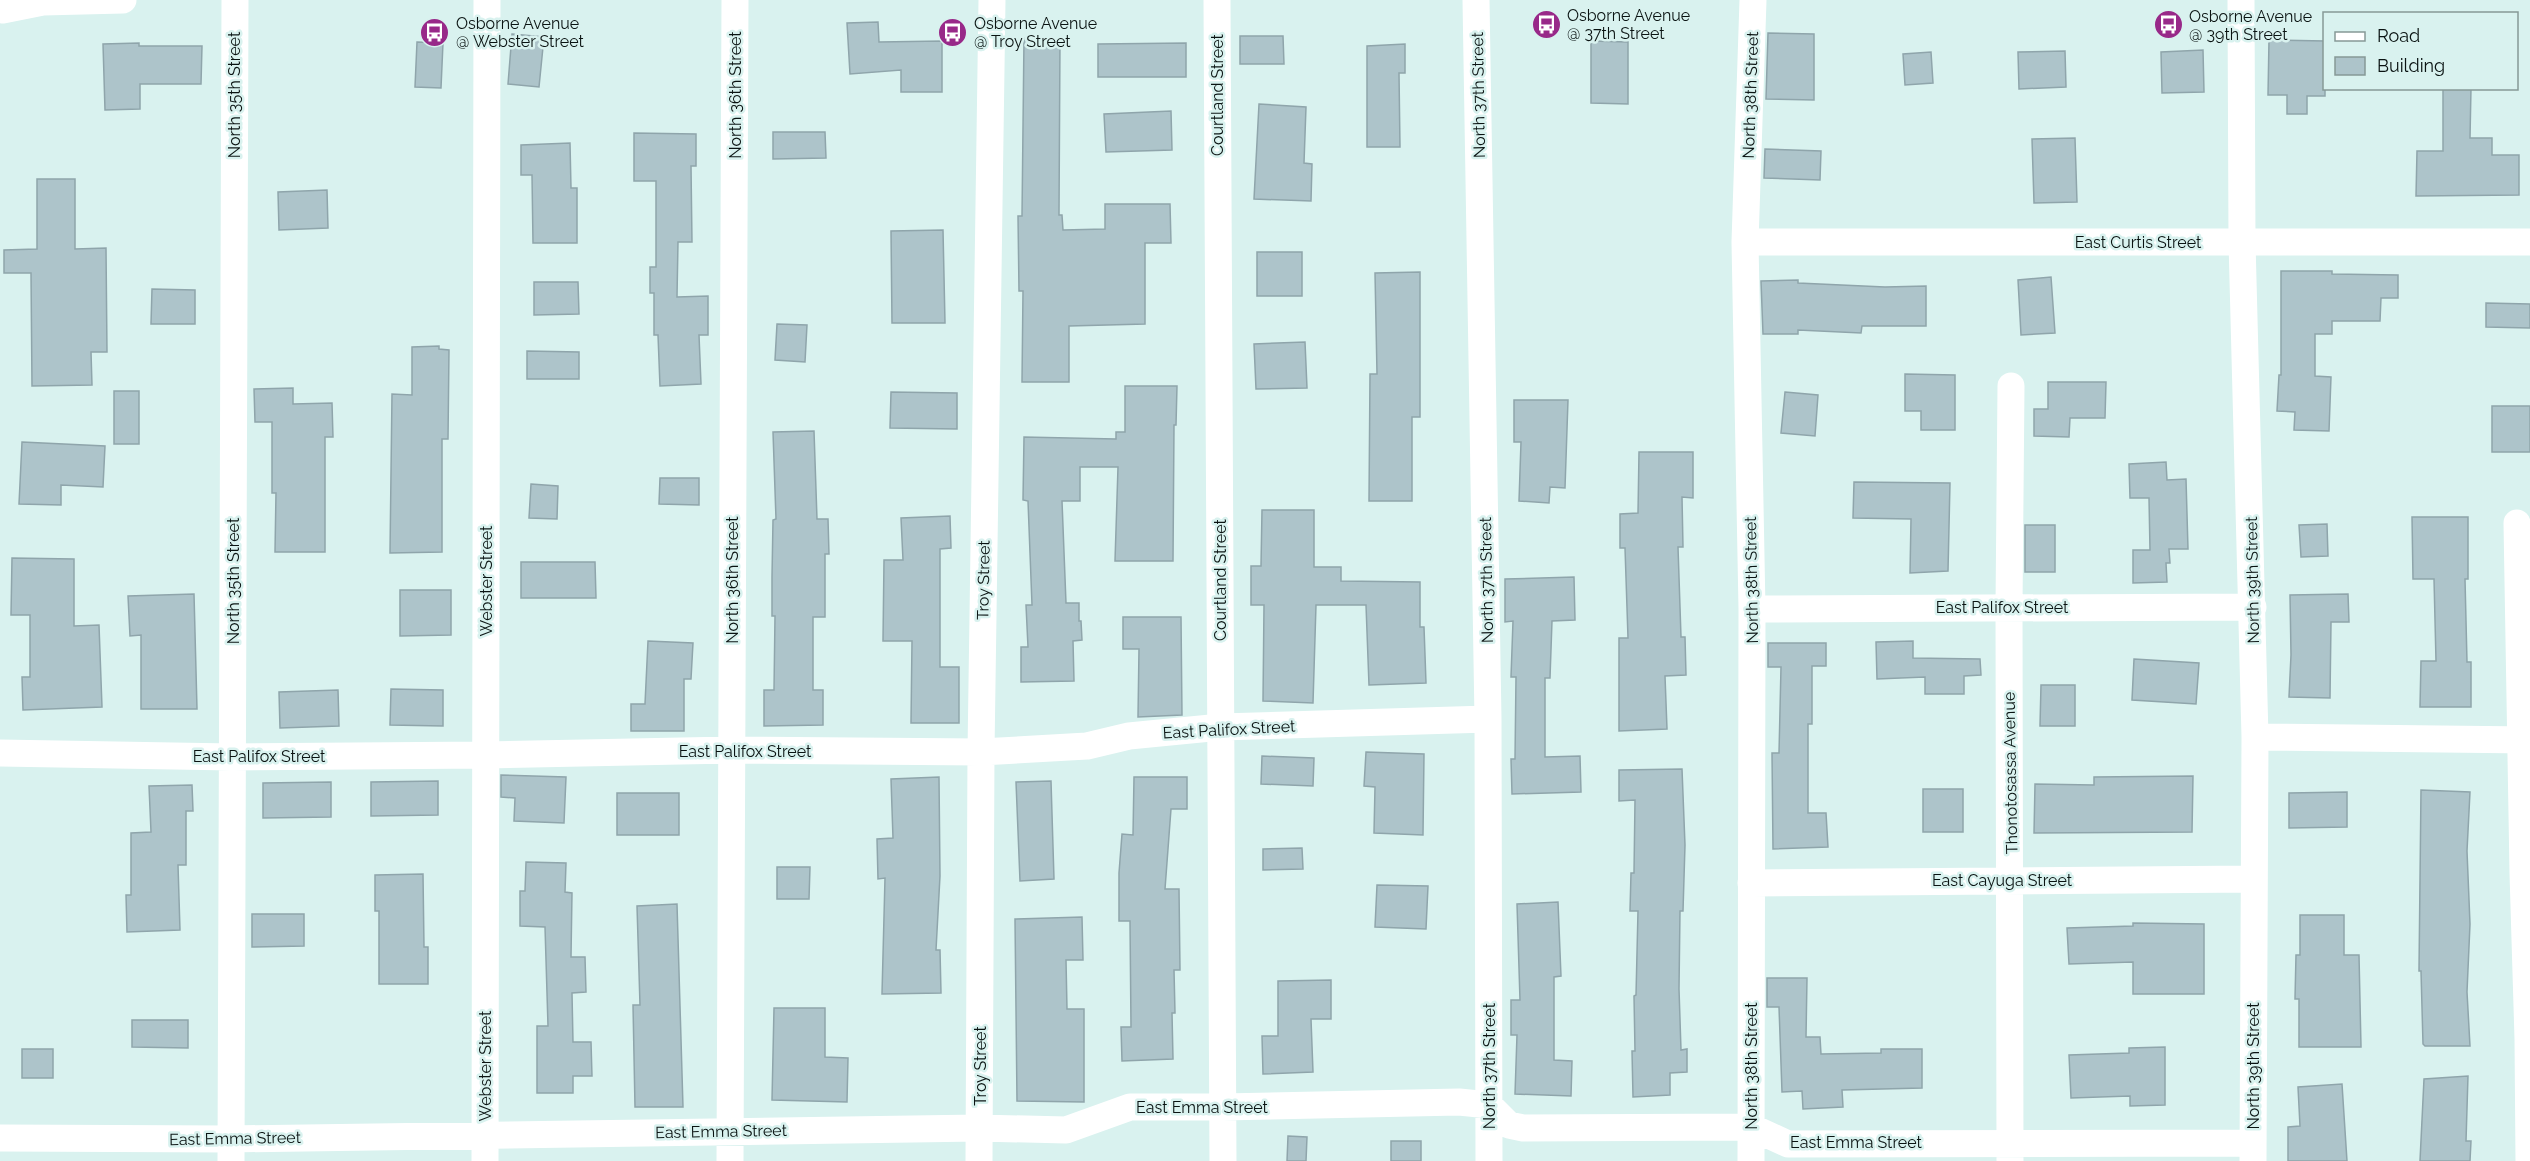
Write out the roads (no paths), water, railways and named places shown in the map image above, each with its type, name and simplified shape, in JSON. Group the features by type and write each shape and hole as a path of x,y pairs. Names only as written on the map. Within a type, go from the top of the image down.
{"street":[{"path":"3,8 43,2 123,0"},
{"name":"North 35th Street","path":"230,1150 235,0"},
{"name":"Webster Street","path":"485,1161 487,0"},
{"name":"North 36th Street","path":"730,1161 735,0"},
{"name":"Troy Street","path":"980,1161 981,752 992,0"},
{"name":"Courtland Street","path":"1216,0 1223,1161"},
{"name":"North 37th Street","path":"1476,0 1488,719 1489,1161"},
{"name":"North 38th Street","path":"1751,1161 1752,609 1745,242 1753,0"},
{"name":"North 39th Street","path":"2241,0 2242,242 2255,737 2253,1152"},
{"name":"East Curtis Street","path":"1745,242 2530,242"},
{"name":"Thonotosassa Avenue","path":"2010,1152 2011,386"},
{"path":"2517,523 2526,740 2529,1161"},
{"name":"East Palifox Street","path":"1752,609 2009,606 2253,607"},
{"name":"East Palifox Street","path":"0,753 232,757 731,750 981,752 1087,746 1129,736 1221,727 1488,719"},
{"path":"2255,737 2526,740"},
{"name":"East Cayuga Street","path":"1751,883 2253,879"},
{"name":"East Emma Street","path":"0,1138 230,1150 485,1134 980,1128 1066,1130 1130,1107 1460,1102 1489,1105 1509,1125 1523,1128 1751,1127 1788,1144 2010,1152 2253,1152"}],"place":[{"name":"Osborne Avenue @ 37th Street","path":"1546,24"},
{"name":"Osborne Avenue @ 39th Street","path":"2168,25"},
{"name":"Osborne Avenue @ Webster Street","path":"435,32"},
{"name":"Osborne Avenue @ Troy Street","path":"953,32"}]}
